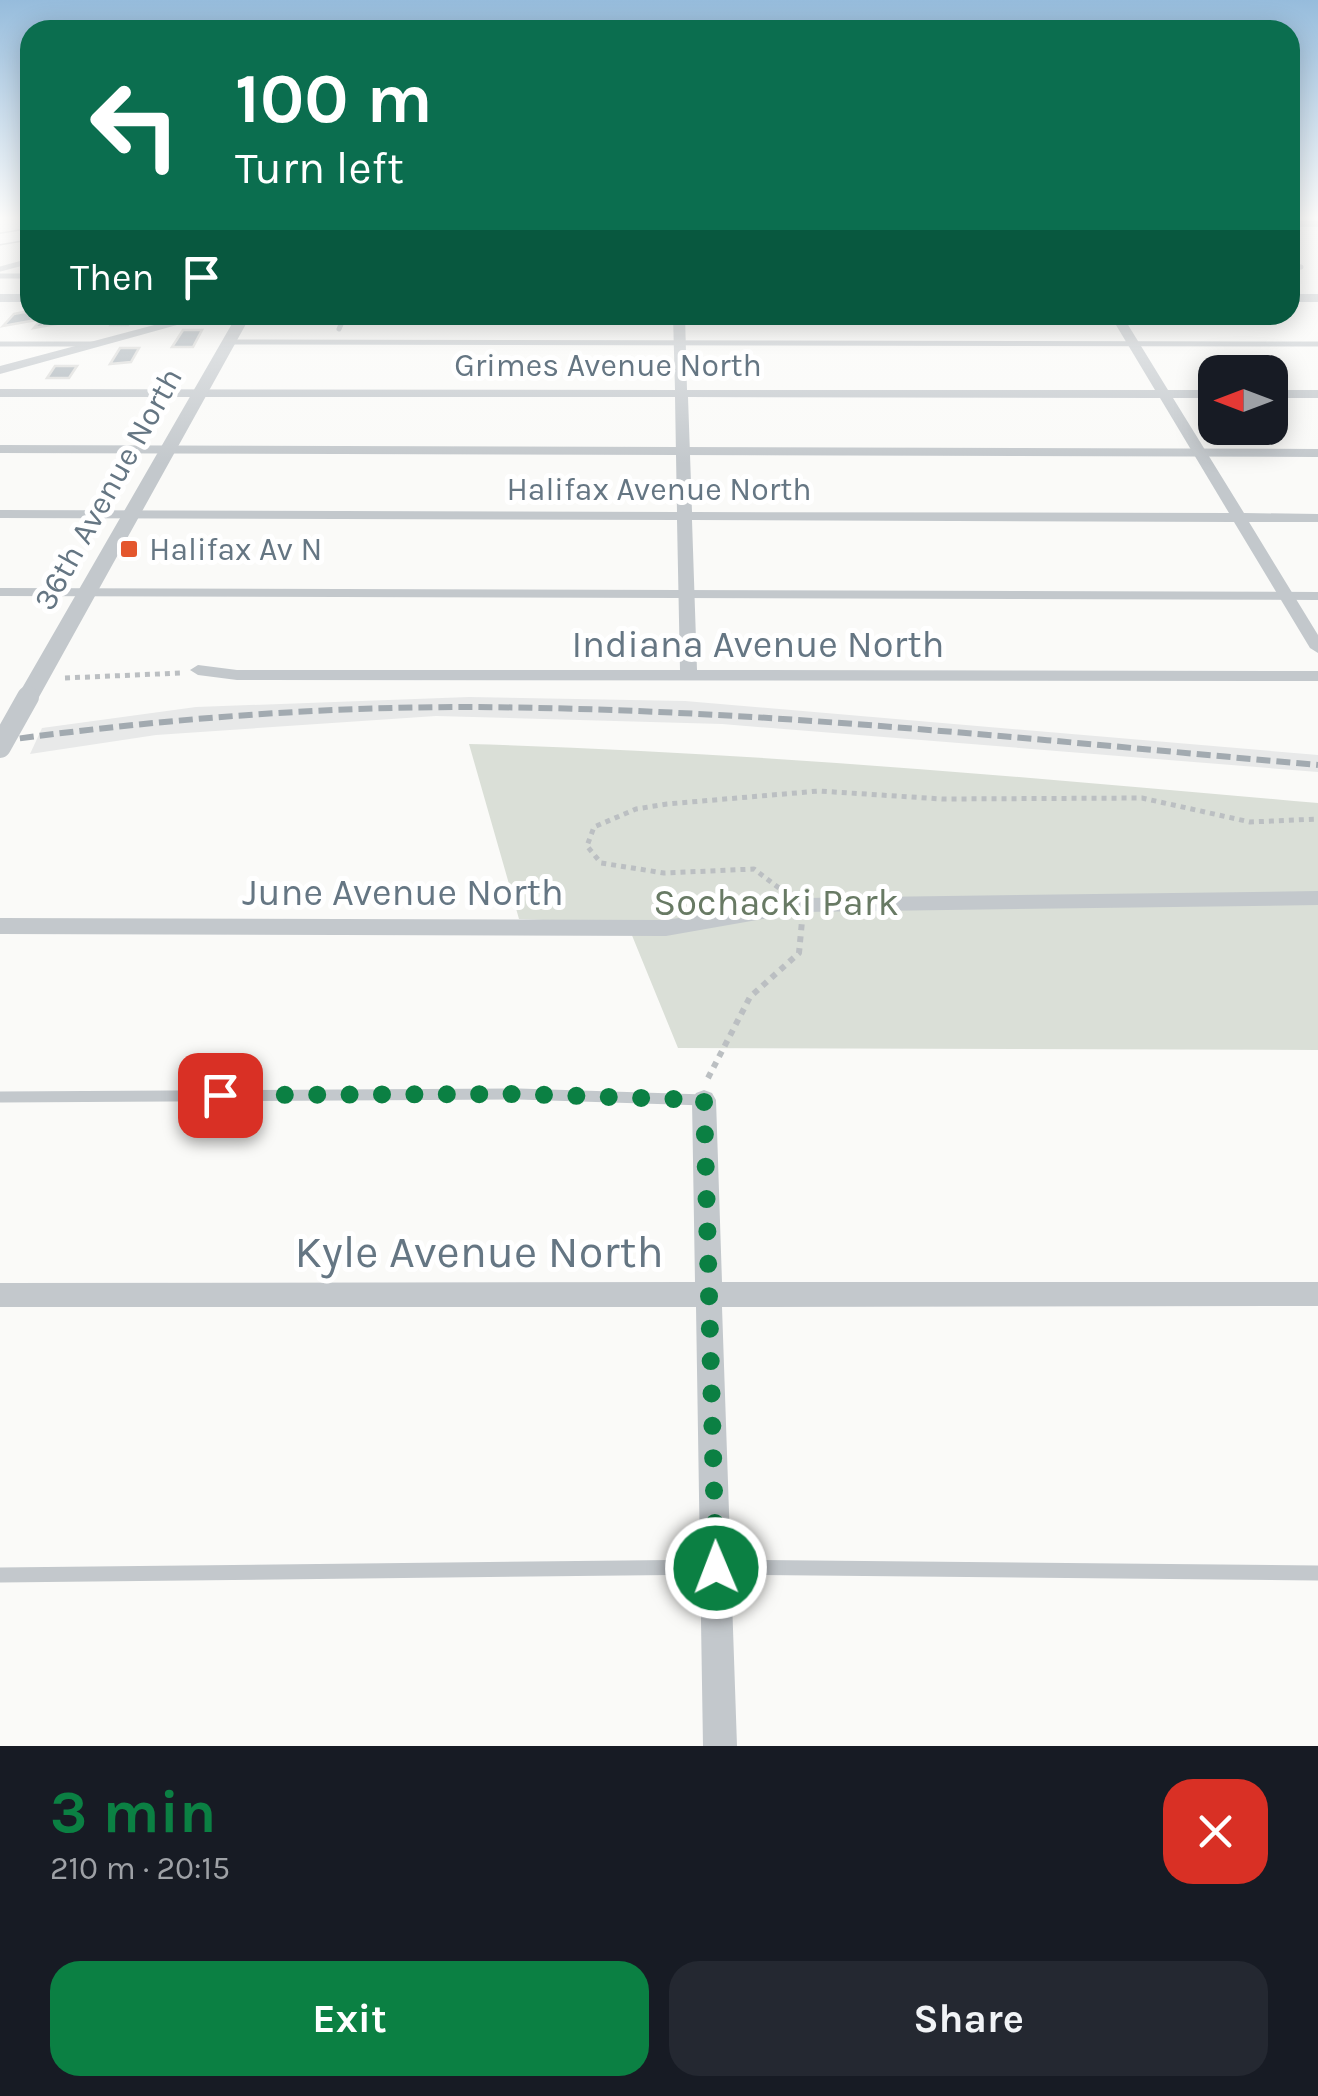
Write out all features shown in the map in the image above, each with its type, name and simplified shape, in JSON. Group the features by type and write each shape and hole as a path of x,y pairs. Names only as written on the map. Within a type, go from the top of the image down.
{"street":[{"path":"0,370 166,325"},
{"name":"36th Avenue North","path":"0,748 238,325"},
{"path":"679,325 690,676"},
{"path":"1122,325 1318,648"},
{"name":"Grimes Avenue North","path":"0,393 1198,394"},
{"path":"1288,394 1318,394"},
{"name":"Halifax Avenue North","path":"0,514 1318,518"},
{"name":"Indiana Avenue North","path":"198,670 237,675 1303,679 1318,676"},
{"name":"June Avenue North","path":"0,926 666,928 803,905 1318,898"},
{"path":"704,1100 720,1746"},
{"name":"Kyle Avenue North","path":"0,1295 1318,1294"}],"lane":[{"path":"339,330 341,325"},
{"path":"228,342 1318,344"},
{"path":"0,344 96,344"},
{"path":"0,449 1318,453"},
{"path":"0,592 1318,596"},
{"path":"0,1097 519,1094 704,1100"},
{"path":"0,1575 716,1568 1318,1573"}],"path":[{"path":"65,678 167,676 198,670"},
{"path":"704,1100 704,1086 750,998 800,953 803,905 754,869 664,873 601,863 587,846 594,827 636,809 819,791 942,799 1142,798 1250,822 1318,819"}],"shaded area":[{"path":"469,697 685,701 1318,755 1318,772 722,724 436,716 156,735 30,754 42,728 196,707"}],"green space":[{"name":"Sochacki Park","path":"469,744 788,760 1318,803 1318,1050 678,1048 631,933 591,922 519,919"}],"building":[{"path":"20,313 20,323 3,326"},
{"path":"183,330 202,330 193,347 172,347"},
{"path":"120,348 139,348 131,362 110,364"},
{"path":"55,366 77,366 69,378 47,378"}],"railway":[{"path":"0,741 291,712 467,707 786,719 1318,765"}],"place":[{"name":"Halifax Av N","path":"129,549"}],"route":[{"path":"220,1095 519,1094 704,1100 716,1568"}]}
